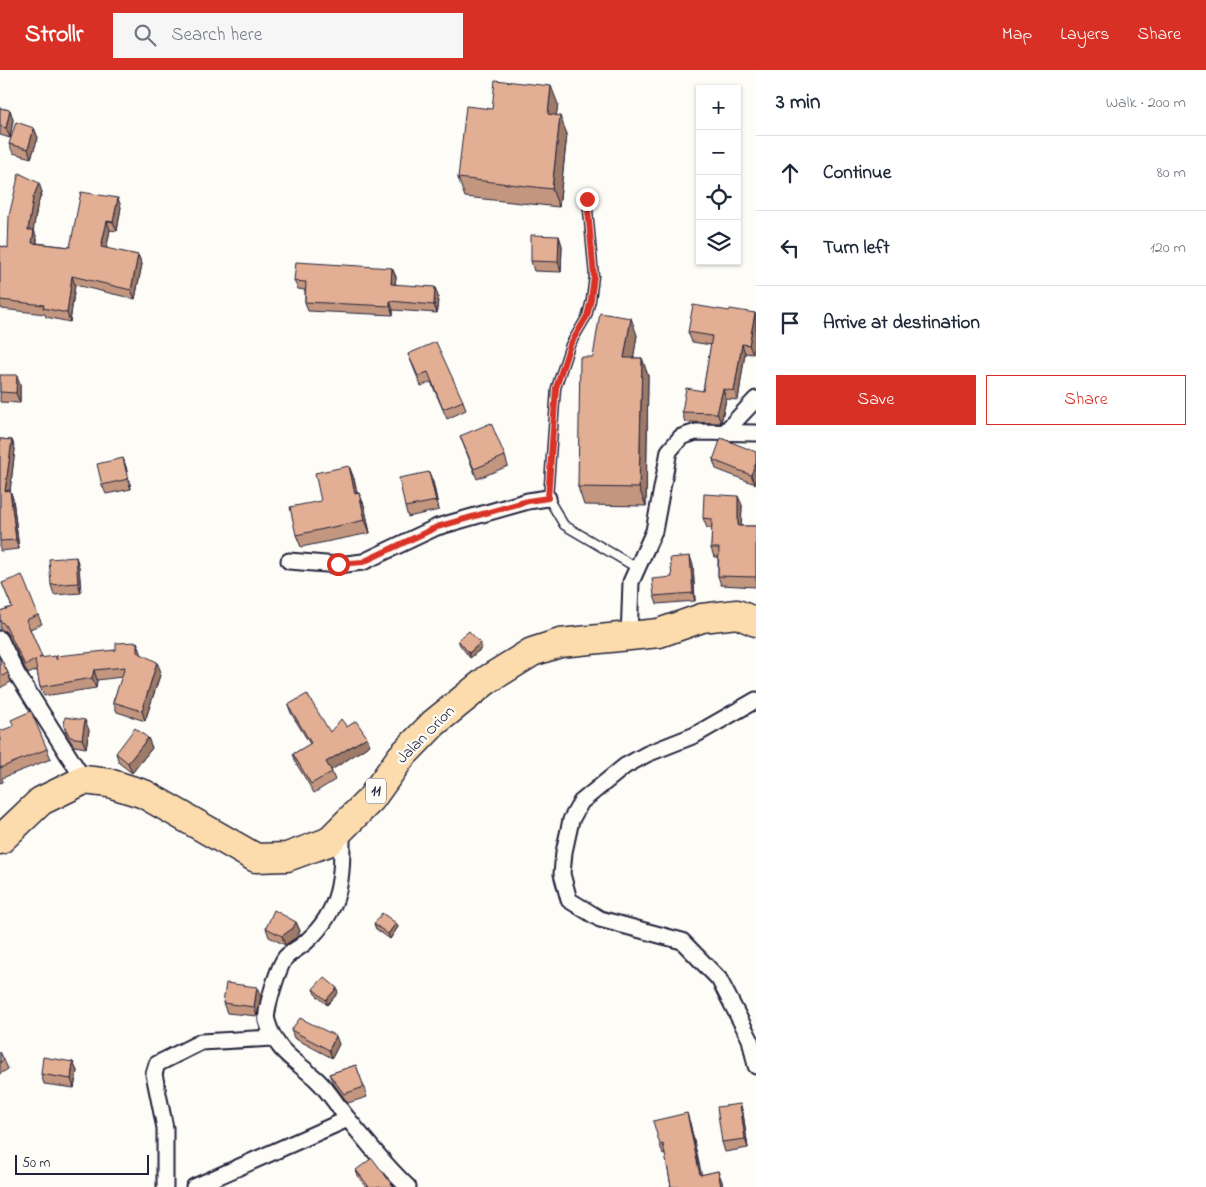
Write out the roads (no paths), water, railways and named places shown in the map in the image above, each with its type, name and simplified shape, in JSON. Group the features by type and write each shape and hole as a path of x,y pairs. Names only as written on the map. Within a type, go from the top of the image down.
{"highway":[{"name":"Jalan Orion","path":"84,780 109,783 144,794 256,858 287,858 328,842 371,799 407,750 434,722 487,680 532,652 560,643 629,638 659,633 702,618 736,614 756,622"},
{"path":"0,840 42,801 84,780"}],"street":[{"path":"724,433 756,399"},
{"path":"629,638 632,582 654,530 669,451 681,437 696,432 756,433"},
{"path":"289,561 338,564 363,562 437,527 528,501 548,498"},
{"path":"0,639 17,674 84,780"},
{"path":"756,700 695,735 647,754 625,766 581,802 571,820 562,874 569,900 591,915 600,920 682,941 719,978 750,1039 756,1066"},
{"path":"342,830 342,860 337,900 328,918 307,942 285,958 273,989 266,1019 273,1038 288,1058 318,1081 348,1119 408,1187"},
{"path":"165,1187 165,1128 154,1074 157,1064 200,1042 273,1038"},
{"path":"194,1187 348,1119"}],"lane":[{"path":"587,199 594,276 591,300 587,316 570,345 556,388 548,498 564,525 637,568"}]}
